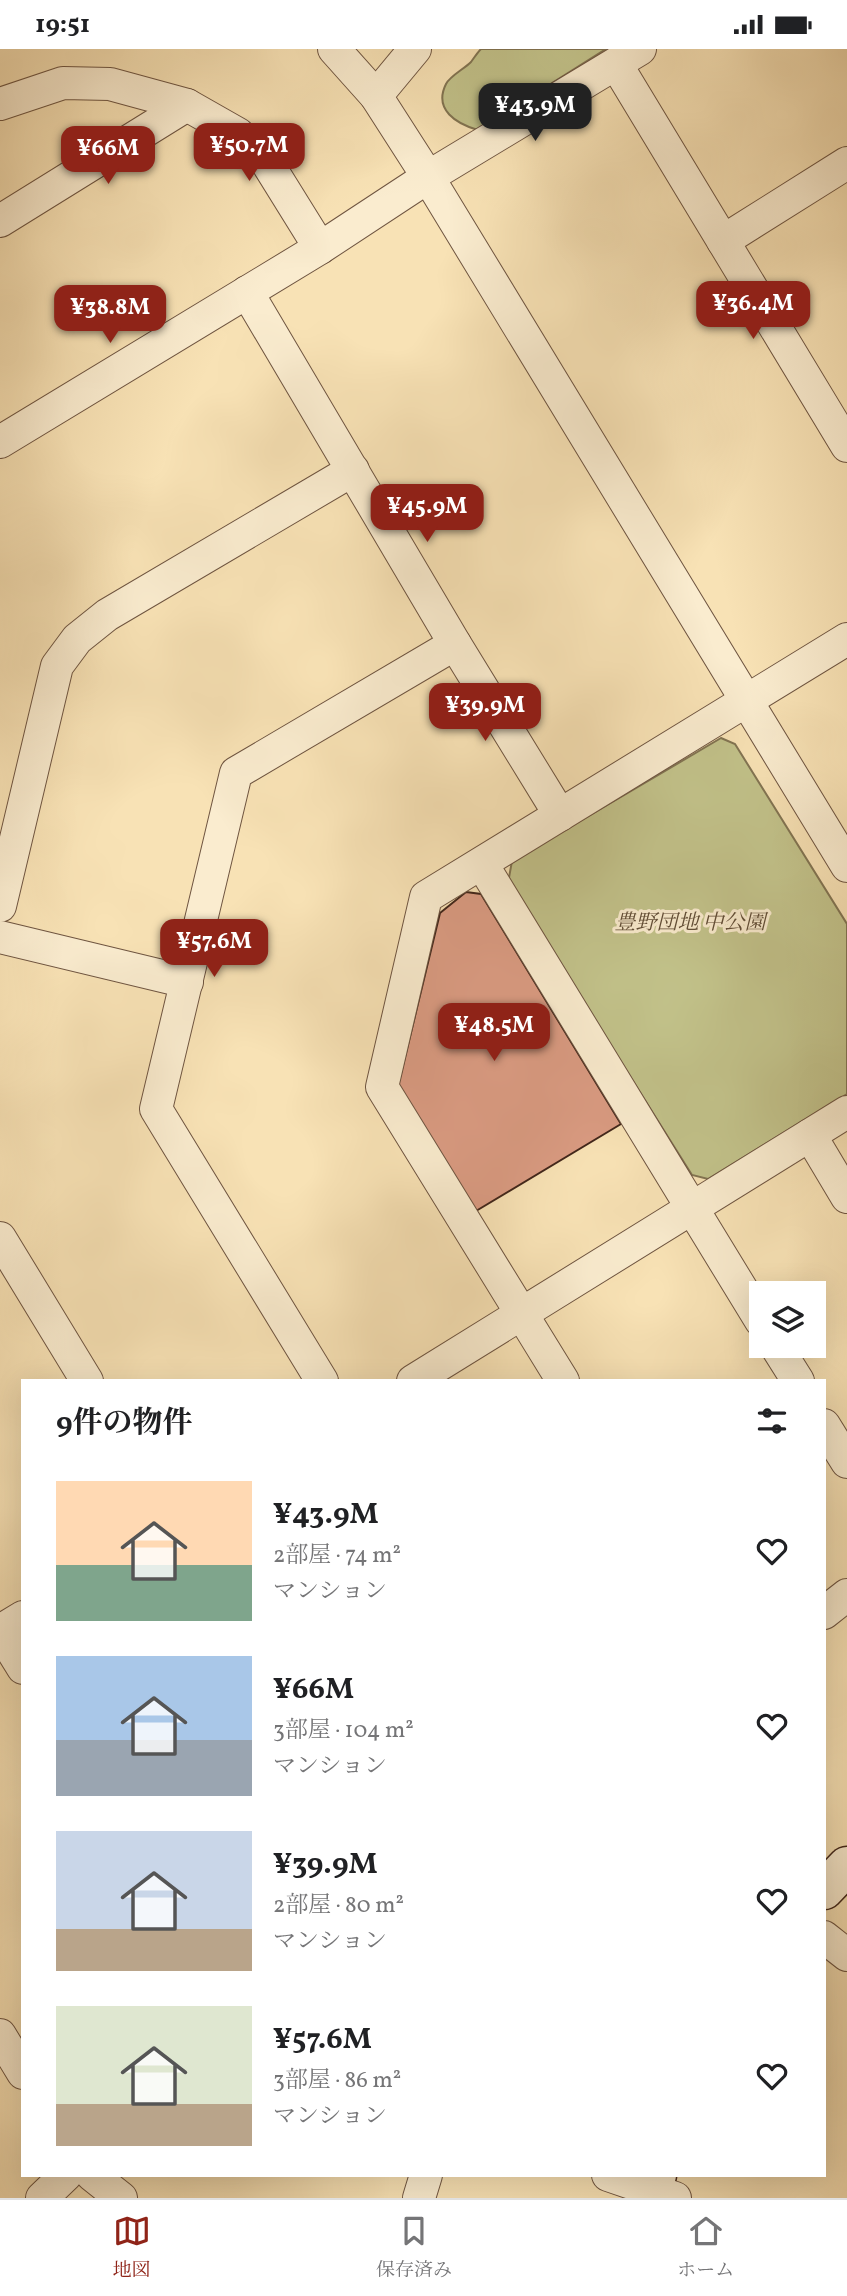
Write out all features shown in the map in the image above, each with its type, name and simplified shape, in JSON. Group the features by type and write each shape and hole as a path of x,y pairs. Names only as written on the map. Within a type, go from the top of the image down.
{"street":[{"path":"334,49 376,96 428,177 847,866"},
{"path":"376,96 415,49"},
{"path":"0,442 320,248 428,177 628,57 723,241 837,408 847,446"},
{"path":"0,104 63,83 75,83 110,84 187,105 238,134 266,160 320,248"},
{"path":"0,222 187,105"},
{"path":"723,241 847,163"},
{"path":"247,292 455,644 560,815"},
{"path":"0,906 57,666 77,639 107,615 353,470"},
{"path":"562,1379 382,1087 426,897 847,639"},
{"path":"321,1379 156,1109 236,773 455,644"},
{"path":"482,864 749,1301"},
{"path":"0,937 187,982"},
{"path":"416,1379 847,1112"},
{"path":"810,1135 847,1197"},
{"path":"0,1238 86,1379"},
{"path":"784,1358 797,1379"},
{"path":"833,1426 847,1462"},
{"path":"826,1611 847,1595"},
{"path":"21,1618 0,1630 21,1665"},
{"path":"826,1888 847,1866"},
{"path":"826,1939 847,1955"},
{"path":"0,2035 21,2070"},
{"path":"42,2198 64,2177"},
{"path":"95,2177 121,2198"},
{"path":"418,2198 425,2177"},
{"path":"615,2177 659,2190"}],"green space":[{"path":"481,49 606,49 478,130 462,124 449,114 443,101 443,93 448,81 471,62"},
{"name":"豊野団地 中公園","path":"721,738 735,744 847,924 847,1094 708,1179 692,1175 508,883 512,861"}],"building":[{"path":"466,892 481,894 621,1124 476,1211 397,1090 440,913"}]}
